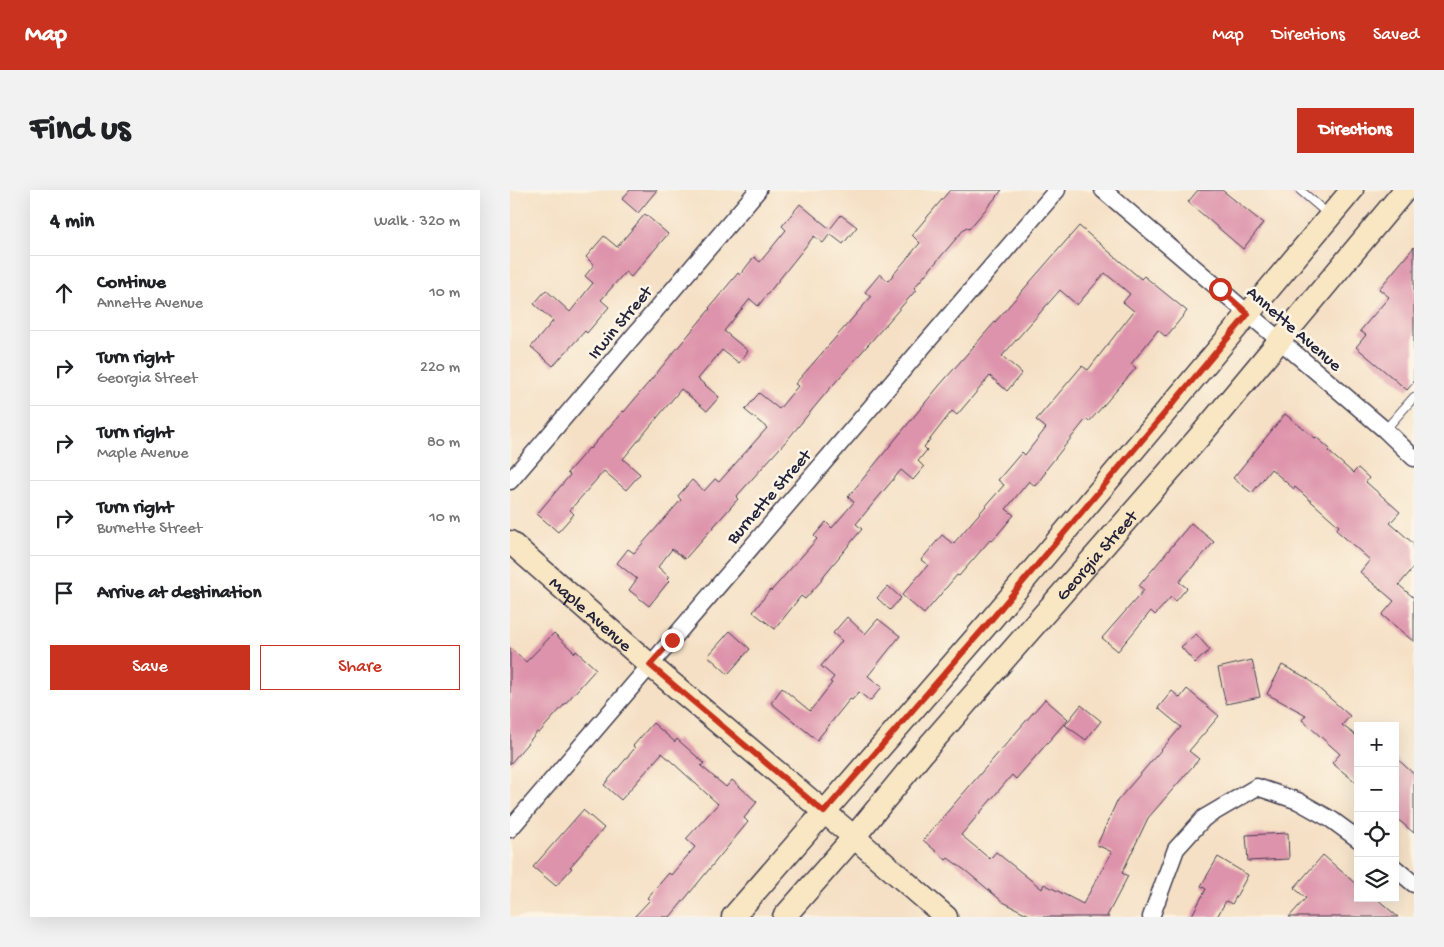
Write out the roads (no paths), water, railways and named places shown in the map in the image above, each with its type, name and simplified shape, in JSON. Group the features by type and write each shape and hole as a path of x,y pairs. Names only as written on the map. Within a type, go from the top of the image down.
{"main road":[{"path":"733,917 998,613 1352,190"},
{"name":"Georgia Street","path":"784,917 854,837 926,749 1200,436 1405,190"},
{"name":"Maple Avenue","path":"510,542 650,665 946,917"}],"street":[{"name":"Irwin Street","path":"510,480 758,190"},
{"name":"Burnette Street","path":"510,829 1057,190"},
{"name":"Annette Avenue","path":"1103,190 1385,430 1414,458"},
{"path":"1151,917 1176,848 1204,818 1257,787 1298,801 1332,820 1354,836"},
{"path":"1399,871 1414,884"}],"lane":[{"path":"1300,190 1330,216"},
{"path":"1385,430 1414,397"}]}
